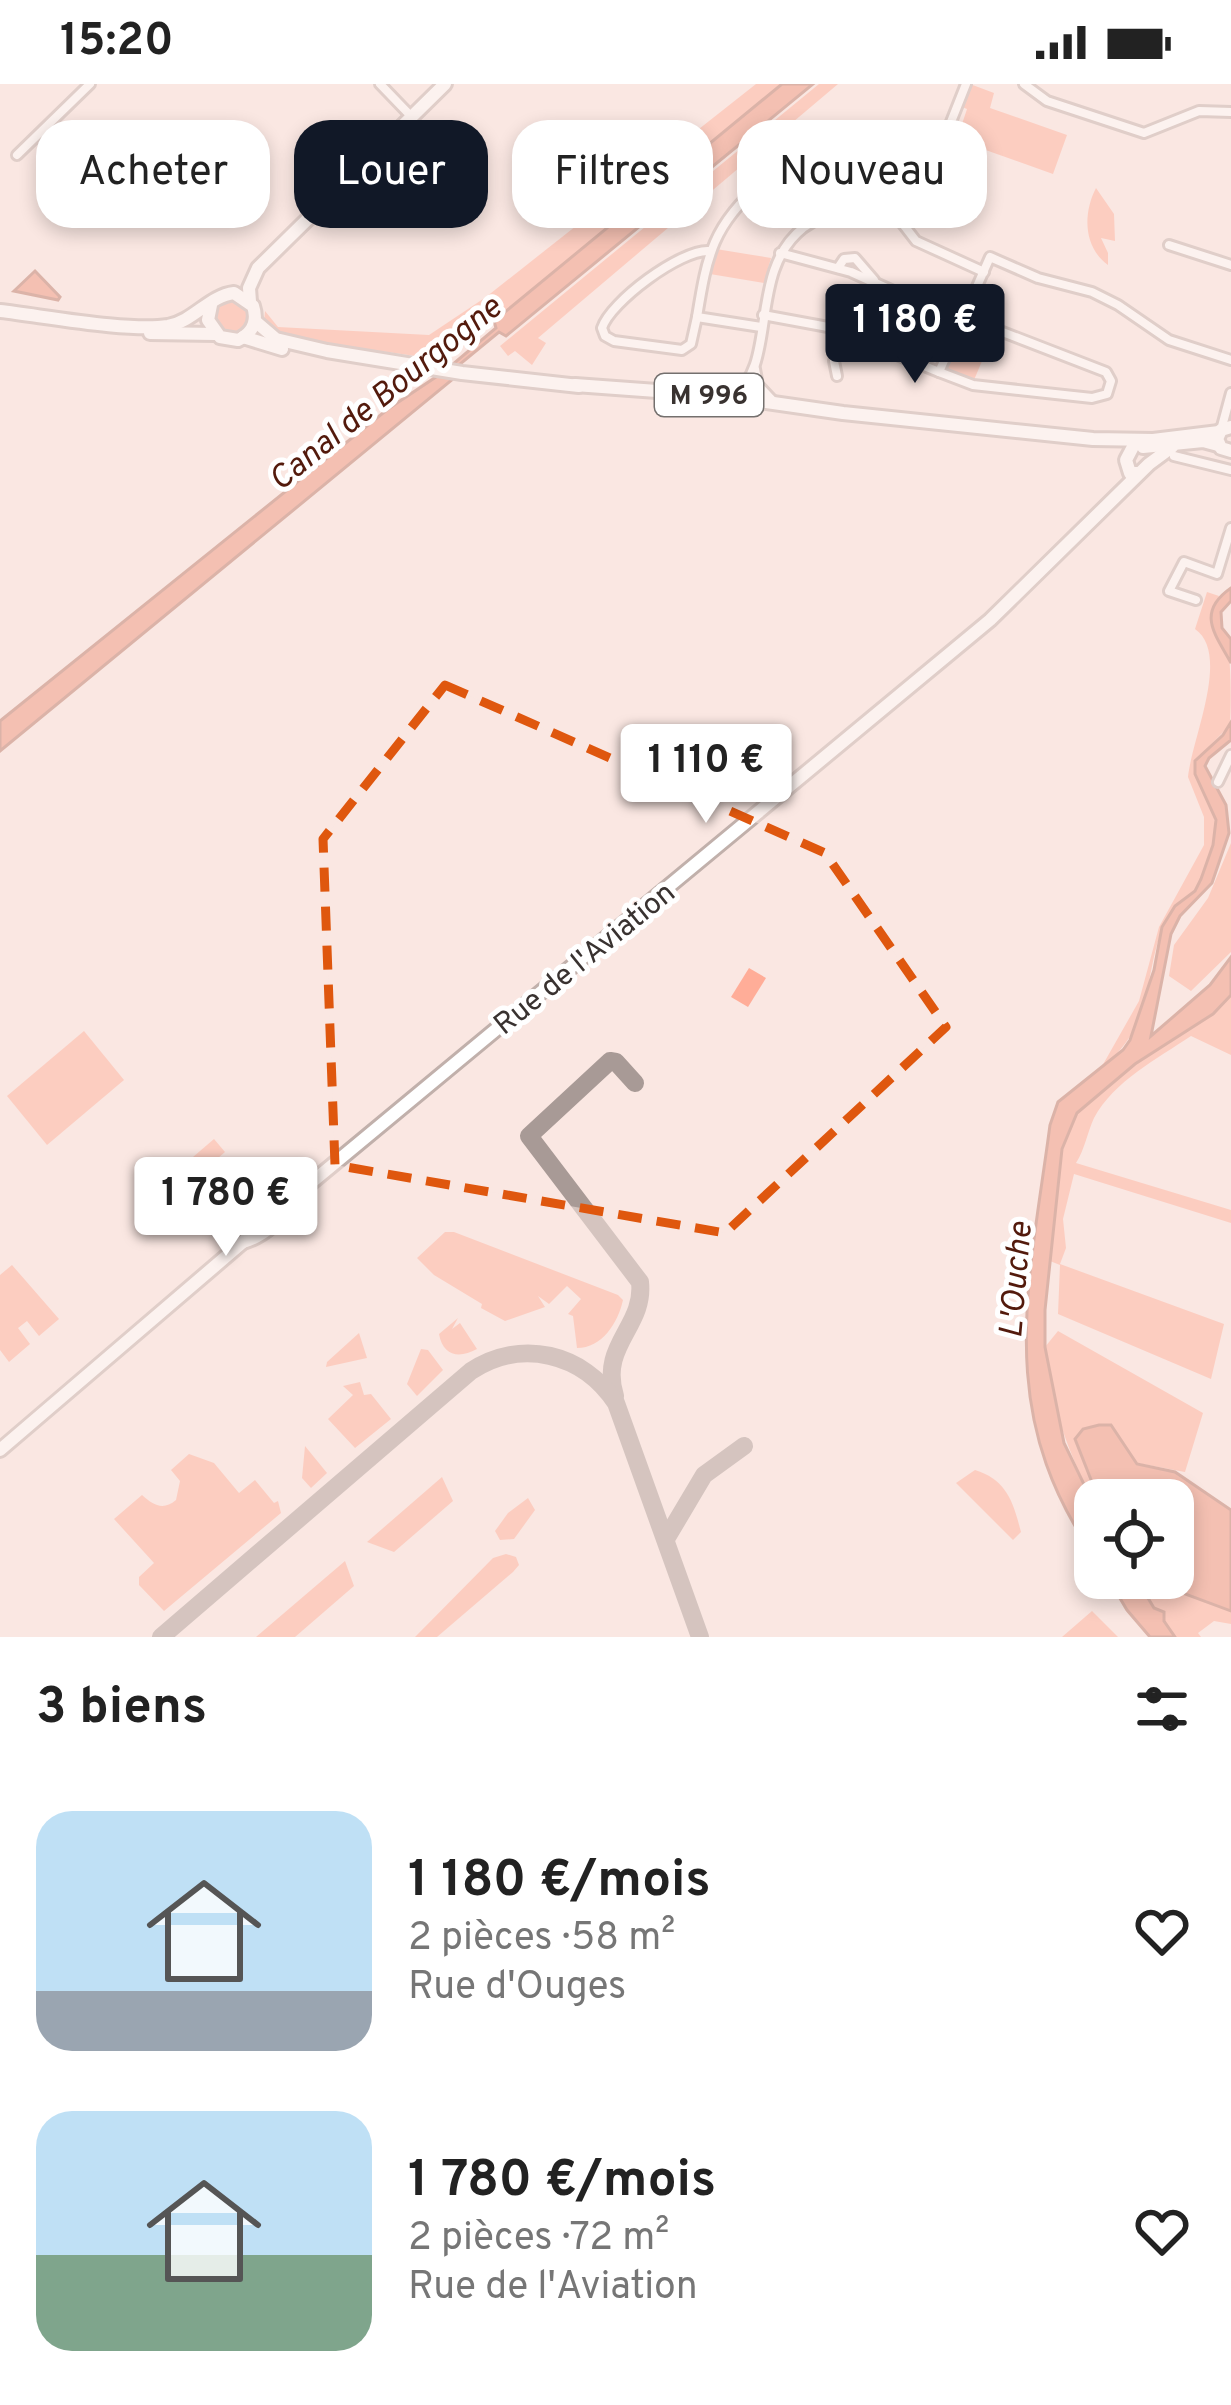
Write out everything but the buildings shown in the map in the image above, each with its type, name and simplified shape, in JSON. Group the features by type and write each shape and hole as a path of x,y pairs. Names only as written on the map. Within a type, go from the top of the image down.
{"main road":[{"path":"0,315 161,326 192,317 227,293 436,84"},
{"path":"445,84 258,268 250,281 255,321 276,339 327,351 458,373 575,385"},
{"path":"227,293 240,294 250,302"},
{"path":"211,305 208,320 215,334"},
{"path":"0,315 173,335 243,337 282,349 327,351"},
{"path":"243,337 255,321"},
{"name":"M 996","path":"575,385 1093,439 1136,455 1225,437"},
{"name":"M 996","path":"575,385 725,396 843,413"},
{"path":"1173,452 1225,437"},
{"name":"M 996","path":"1093,439 1136,455 1173,452"},
{"name":"Rue de l'Aviation","path":"0,1450 243,1242 258,1224 990,620 1121,491 1136,455"}],"street":[{"path":"17,155 90,84"},
{"path":"380,84 407,112"},
{"path":"952,120 966,84"},
{"path":"1024,84 1036,95 1144,133 1199,111 1231,112"},
{"path":"709,251 692,251 673,261 608,315 602,328 605,336 685,349 692,341 709,251 737,206"},
{"path":"749,401 771,275 781,253 804,228"},
{"path":"906,228 916,241 984,272"},
{"path":"1169,245 1231,266"},
{"path":"781,253 838,268 844,259 856,258 877,283 902,295 884,349"},
{"path":"939,372 990,257 1092,292 1169,340 1231,360"},
{"path":"763,315 844,332 973,385 1092,398 1107,394 1111,381 1106,372 964,317"},
{"path":"697,317 761,327"},
{"path":"837,376 834,361 844,332"},
{"path":"755,366 758,385 774,402"},
{"path":"749,401 758,385"},
{"path":"1173,452 1231,467 1225,437 1231,393"},
{"path":"1196,600 1169,591 1184,562 1217,574 1231,529"},
{"path":"1218,782 1231,755"}],"highlighted area":[{"path":"445,685 825,853 946,1027 725,1233 335,1165 323,839"}],"shaded area":[{"path":"756,84 782,84 713,141 710,120"},
{"name":"Canal de Bourgogne","path":"782,84 813,84 769,120 738,120"},
{"path":"819,84 838,84 795,120 775,120"},
{"path":"970,84 994,93 990,108 1067,135 1053,174 987,151 987,120 963,120 967,109 962,107"},
{"name":"Canal de Bourgogne","path":"737,121 737,146 713,166 713,141"},
{"path":"737,151 737,170 713,190 713,171"},
{"path":"1096,188 1114,214 1115,241 1101,238 1108,265 1094,249 1088,229"},
{"path":"573,228 607,228 494,321 489,309 454,330 430,358 287,338 264,322 265,311 278,327 429,335"},
{"name":"Canal de Bourgogne","path":"607,228 638,228 506,336 499,332 459,365 453,364 496,328 494,321"},
{"path":"644,228 668,228 538,338 546,343 532,365 515,351 508,356 500,346"},
{"path":"716,249 771,258 764,283 710,274"},
{"path":"35,271 60,297 58,300 14,291"},
{"path":"231,300 243,305 248,317 243,329 231,334 219,329 214,317 219,305"},
{"path":"973,326 993,335 974,380 953,374 947,367 962,331"},
{"name":"Canal de Bourgogne","path":"439,375 453,379 0,751 0,721 388,409"},
{"path":"1231,588 1231,601 1221,612 1222,628 1231,639 1231,663 1215,634 1211,615"},
{"path":"1207,592 1219,596 1211,623 1229,657 1230,681 1230,725 1195,761 1215,822 1213,846 1198,887 1166,920 1131,1036 1101,1068 1139,1001 1159,927 1204,845 1204,817 1188,777 1210,677 1205,641 1195,629"},
{"path":"1231,722 1231,740 1205,766 1226,805 1229,833 1212,883 1180,916 1171,934 1151,1036 1210,985 1231,957 1231,995 1213,1014 1135,1064 1077,1113 1062,1149 1045,1347 1064,1443 1081,1479 1074,1479 1074,1522 1042,1451 1030,1399 1026,1347 1028,1294 1050,1125 1058,1102 1130,1040 1154,970 1162,927 1175,906 1195,891 1213,845 1216,820 1195,774 1195,761"},
{"path":"1231,843 1231,952 1191,991 1169,976 1174,945 1208,898"},
{"path":"749,968 766,978 748,1007 731,997"},
{"path":"1231,995 1231,1055 1191,1036 1151,1062 1103,1105 1076,1163 1231,1210 1231,1223 1074,1174 1063,1219 1066,1248 1060,1264 1224,1324 1211,1379 1058,1314 1060,1265 1050,1261 1062,1149 1074,1116 1135,1064 1213,1014"},
{"path":"84,1031 124,1080 47,1145 7,1096"},
{"path":"214,1139 225,1152 197,1176 186,1163"},
{"path":"445,1232 618,1295 623,1300 617,1317 601,1339 577,1348 573,1316 568,1314 581,1299 567,1286 549,1304 538,1296 545,1307 505,1321 434,1275 417,1258"},
{"path":"12,1265 59,1319 39,1336 27,1321 18,1328 30,1344 9,1362 0,1350 0,1275"},
{"path":"458,1318 452,1329 460,1323 477,1349 464,1354 448,1351 439,1334"},
{"path":"1058,1331 1203,1413 1185,1472 1137,1463 1117,1433 1075,1439 1091,1479 1083,1479 1057,1411 1045,1347"},
{"path":"359,1333 367,1358 326,1367 327,1362"},
{"path":"421,1349 428,1350 443,1370 417,1396 407,1384"},
{"path":"360,1382 364,1395 371,1394 391,1419 355,1448 328,1419 353,1395 343,1386"},
{"path":"1111,1425 1137,1464 1175,1472 1185,1479 1091,1479 1075,1439 1083,1429"},
{"path":"305,1446 327,1473 311,1488 302,1478"},
{"path":"189,1454 214,1463 239,1493 255,1480 274,1503 278,1501 281,1513 164,1611 139,1585 139,1577 154,1563 114,1519 142,1495 158,1505 176,1500 180,1481 171,1470"},
{"path":"975,1470 995,1480 1007,1494 1021,1532 1013,1540 956,1483"},
{"path":"442,1477 453,1501 394,1552 367,1542"},
{"path":"1194,1485 1231,1510 1231,1611 1194,1597"},
{"path":"528,1498 535,1510 514,1539 500,1540 495,1531"},
{"path":"516,1557 519,1565 513,1572 437,1637 415,1637 493,1558"},
{"path":"345,1561 354,1586 295,1637 256,1637"},
{"path":"1194,1595 1231,1611 1231,1624 1214,1621 1198,1633 1201,1637 1175,1637 1163,1612 1149,1599 1194,1599"},
{"path":"1120,1599 1149,1599 1164,1612 1164,1621 1175,1637 1150,1637"},
{"path":"1092,1611 1118,1637 1062,1637"}],"taxiway":[{"path":"615,1396 613,1363 636,1312 640,1282 529,1136 610,1061 635,1083"},
{"path":"161,1637 471,1371 490,1361 530,1353 569,1362 586,1372 616,1403 700,1637"},
{"path":"666,1539 704,1475 744,1446"}],"water label":[{"name":"L'Ouche","path":"1014,1280"}]}
